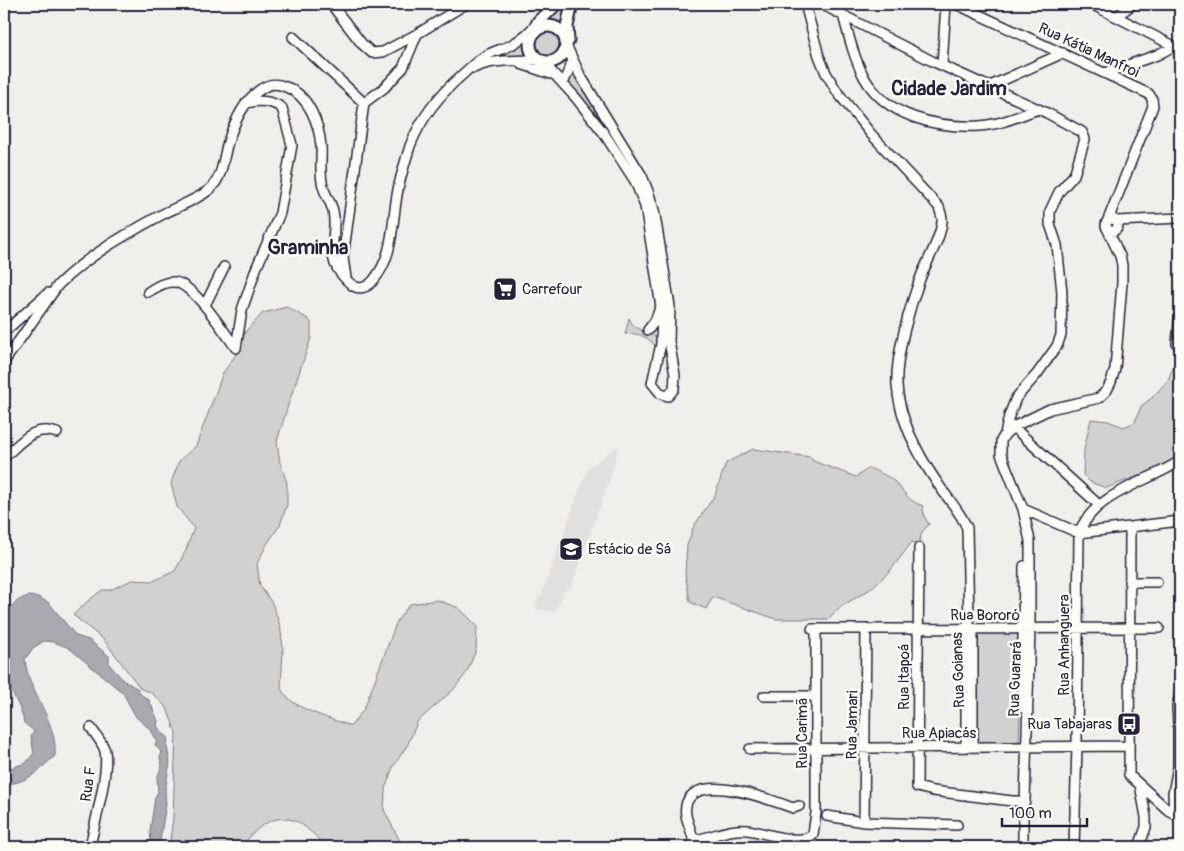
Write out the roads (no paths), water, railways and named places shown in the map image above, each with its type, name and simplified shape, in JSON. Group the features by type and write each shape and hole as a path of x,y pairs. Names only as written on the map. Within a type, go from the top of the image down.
{"main road":[{"path":"556,4 533,31 530,43 531,48 535,56 540,60 553,61 558,59 568,48 567,26 572,4"},
{"path":"568,48 565,19 572,4"},
{"path":"533,31 550,26 556,28 568,48"}],"street":[{"path":"331,4 362,44 372,53 383,52 466,4"},
{"name":"Rua Goianas","path":"805,4 819,56 826,73 838,93 871,134 939,207 943,220 936,243 920,278 908,316 899,362 897,386 906,427 928,470 962,516 967,528 969,747"},
{"path":"821,4 942,65 1038,109"},
{"path":"942,65 946,4"},
{"name":"Rua Kátia Manfroi","path":"956,4 1149,94 1153,106 1115,206 1112,224"},
{"path":"1091,4 1174,46 1157,55 1105,73"},
{"path":"1116,16 1133,4"},
{"path":"843,16 853,52 865,79 880,97 906,114 940,125 980,126 1008,120 1038,109"},
{"path":"4,332 86,260 160,215 207,191 219,176 229,138 246,103 262,88 270,84 290,88 304,99 313,115 320,144 322,186 333,211 333,254 336,264 346,279 358,288 368,286 378,276 387,257 398,186 411,145 434,104 452,83 474,63 533,31"},
{"path":"346,279 343,258 364,103 384,88 403,68 417,34"},
{"path":"293,37 364,103"},
{"path":"465,72 481,65 508,60 540,60 563,84 603,132 638,189 645,206 666,339 675,375 675,385 671,394 665,396 652,383 666,339 670,306 650,194 642,176 597,105 568,48"},
{"path":"563,84 568,48"},
{"path":"988,87 1063,53"},
{"path":"508,60 544,70 556,77"},
{"path":"148,292 162,285 176,282 183,286 205,305 236,348 242,310 256,269 280,213 292,145 282,108 275,102 246,103"},
{"name":"Rua Guarará","path":"1022,843 1027,628 1027,567 1024,542 1027,529 1023,509 1001,454 1001,441 1016,398 1038,374 1057,346 1061,335 1062,292 1058,245 1050,224 1050,211 1059,192 1074,175 1085,139 1082,132 1038,109"},
{"path":"1005,434 1050,409 1099,398 1107,390 1115,369 1122,283 1120,256 1112,243 1112,224 1180,218"},
{"path":"205,305 224,267"},
{"path":"4,362 58,285"},
{"path":"648,330 659,313 660,298"},
{"path":"1177,344 1180,313"},
{"path":"1014,428 1099,505"},
{"path":"4,458 35,432 45,429 56,433"},
{"path":"1079,533 1086,520 1099,505 1180,461"},
{"path":"1023,509 1079,533 1180,521"},
{"path":"1130,527 1129,775 1177,815"},
{"name":"Rua Anhanguera","path":"1074,847 1078,746 1077,628 1079,533"},
{"name":"Rua Itapoá","path":"919,548 917,787 933,792 1022,803"},
{"path":"1180,578 1180,597"},
{"path":"1129,582 1157,582"},
{"name":"Rua Bororó","path":"814,629 969,627 1159,628"},
{"name":"Rua Carimã","path":"694,844 722,832 747,830 799,840 811,837 813,834 816,813 814,629"},
{"name":"Rua Jamari","path":"864,822 866,629"},
{"path":"1177,815 1173,793 1178,767 1179,732 1177,707 1180,693"},
{"path":"764,696 816,696"},
{"name":"Rua F","path":"90,847 101,798 105,769 104,748 91,728"},
{"name":"Rua Apiacás","path":"750,749 1129,746"},
{"path":"1140,785 1146,817 1146,827 1140,847"},
{"path":"694,844 685,812 687,801 695,794 710,788 744,792 793,808 799,806"},
{"path":"827,816 864,822 957,825"}],"place":[{"name":"Carrefour","path":"505,289"},
{"name":"Estácio de Sá","path":"571,549"},
{"name":"Rua Tabajaras","path":"1129,724"}],"district":[{"name":"Cidade Jardim","path":"949,88"},
{"name":"Graminha","path":"308,247"}]}
